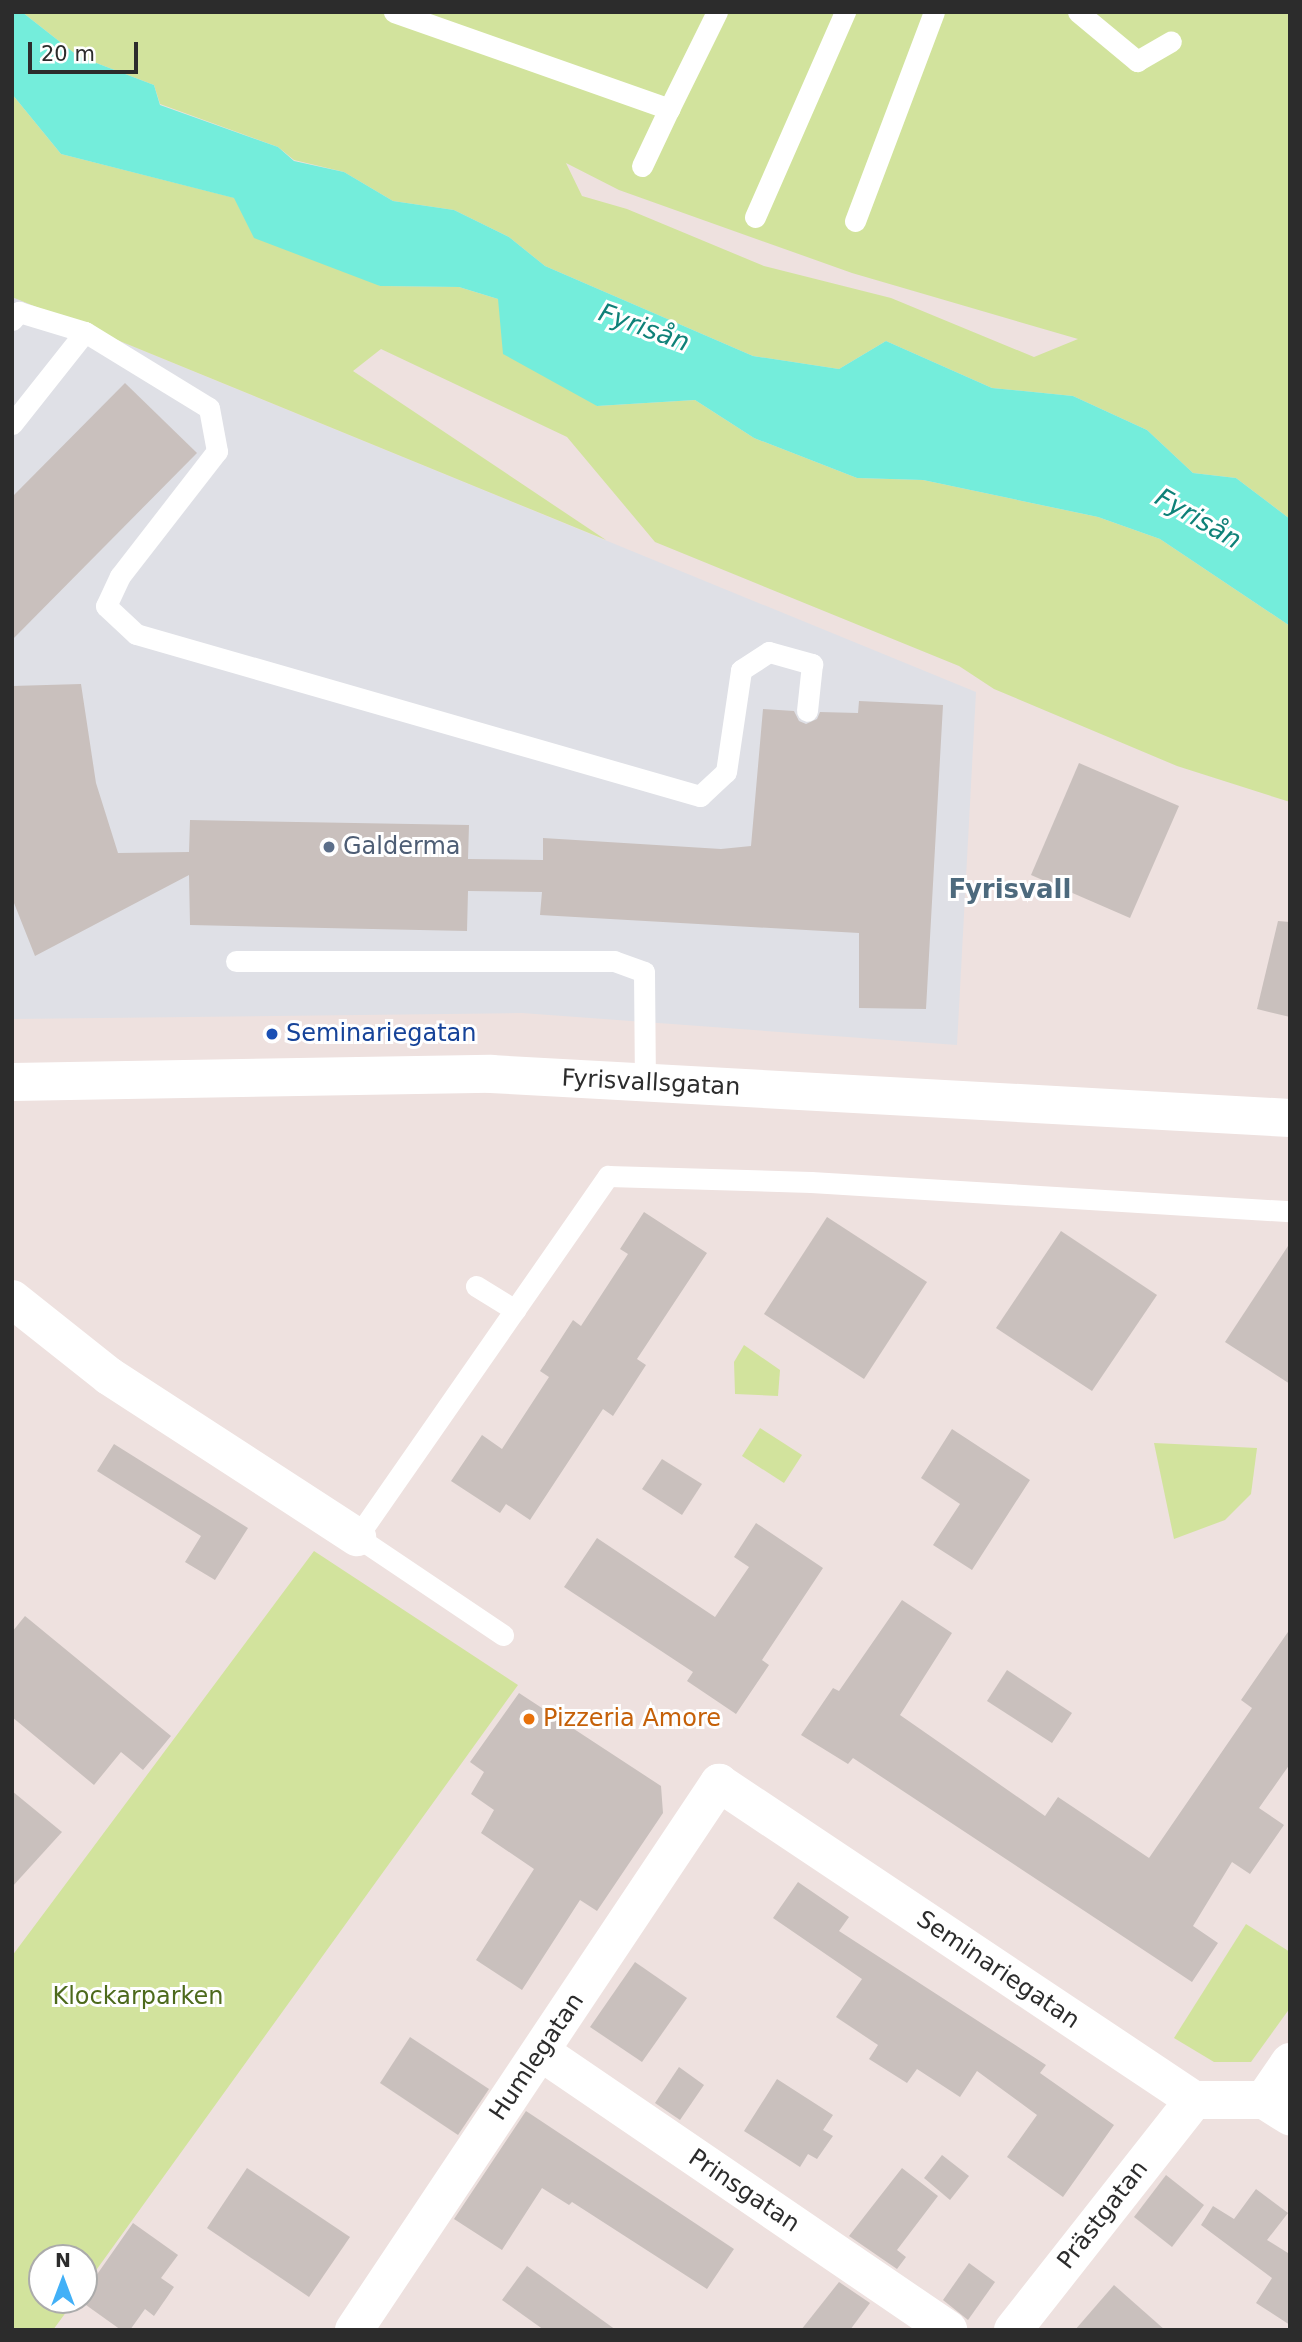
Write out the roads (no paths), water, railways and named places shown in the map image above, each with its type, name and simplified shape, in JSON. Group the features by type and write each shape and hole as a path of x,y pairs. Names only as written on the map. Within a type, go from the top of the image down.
{"street":[{"name":"Fyrisvallsgatan","path":"12,1082 491,1074 1290,1118"},
{"path":"13,1306 108,1376 357,1538"},
{"name":"Humlegatan","path":"354,2330 719,1783"},
{"name":"Seminariegatan","path":"719,1783 1194,2100"},
{"name":"Prinsgatan","path":"541,2052 948,2330"},
{"path":"1194,2100 1281,2100 1290,2062"},
{"name":"Prästgatan","path":"1013,2330 1194,2100"}],"lane":[{"path":"394,12 669,109"},
{"path":"642,166 717,12"},
{"path":"755,217 845,12"},
{"path":"856,221 934,12"},
{"path":"1078,12 1137,61 1171,41"},
{"path":"12,320 19,312 85,332 209,408 217,451 120,576 106,606 136,634 700,796 726,772 741,670 769,652 812,664 807,711"},
{"path":"12,424 85,332"},
{"path":"236,961 614,961 644,972 645,1083"},
{"path":"503,1635 357,1538 608,1177 811,1182 1290,1211"},
{"path":"476,1286 515,1310"}],"water":[{"name":"Fyrisån","path":"12,12 22,12 78,56 154,85 160,105 278,147 294,161 344,172 393,201 454,210 509,237 545,266 753,356 839,369 886,341 992,388 1073,396 1147,430 1193,473 1236,478 1290,519 1290,626 1160,539 1098,517 923,480 857,478 754,438 695,400 597,406 503,354 498,299 459,287 380,286 254,238 234,198 61,154 12,94"}],"place":[{"name":"Galderma","path":"329,847"},
{"name":"Seminariegatan","path":"272,1034"},
{"name":"Pizzeria Amore","path":"529,1719"}],"district":[{"name":"Fyrisvall","path":"1010,890"}],"park label":[{"name":"Klockarparken","path":"138,1997"}]}
